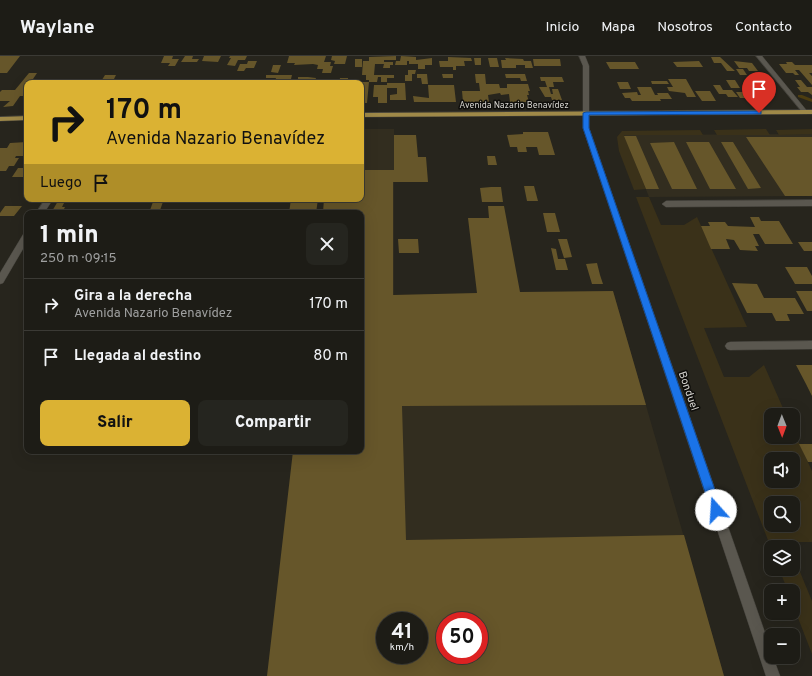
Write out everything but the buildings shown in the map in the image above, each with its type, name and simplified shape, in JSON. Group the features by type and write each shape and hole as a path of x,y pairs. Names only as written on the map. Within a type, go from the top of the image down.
{"main road":[{"name":"Avenida Nazario Benavídez","path":"364,115 809,112"},
{"path":"0,118 24,118"}],"street":[{"name":"Bonduel","path":"582,56 586,66 586,128 773,676"},
{"path":"759,56 809,112"},
{"path":"666,204 812,203"},
{"path":"0,281 24,240"},
{"path":"730,346 812,345"}],"shaded area":[{"path":"364,129 394,129 394,295 613,291 724,676 267,676 360,454 364,454 364,210 323,210 324,202 364,202"},
{"path":"766,129 770,135 717,135 714,130"},
{"path":"812,129 812,134 779,135 776,130"},
{"path":"700,130 703,135 624,135 646,189 634,190 619,151 617,137 622,131"},
{"path":"812,134 812,196 649,197 624,135"},
{"path":"636,197 649,197 661,225 684,225 697,217 747,327 704,328 724,377 749,377 764,365 783,408 764,408 764,444 799,444 812,471 812,542 800,542 800,540 768,540 765,532 800,532 800,496 764,496 764,530"},
{"path":"800,572 812,601 812,654 799,620 800,584 785,584 782,576 800,576"}],"waterway":[{"path":"800,96 812,101"}],"route":[{"path":"716,510 586,128 586,113 759,113"}]}
